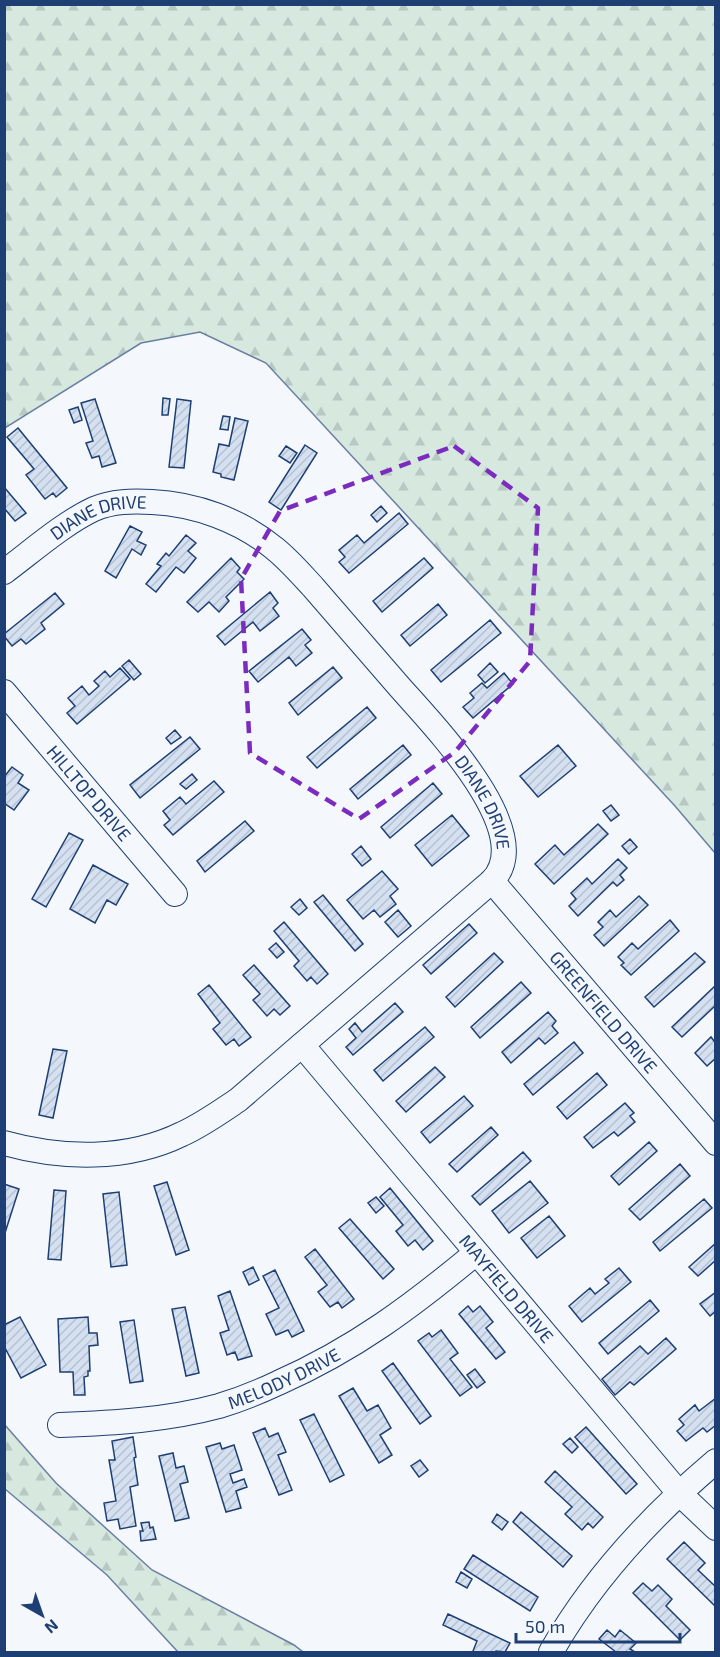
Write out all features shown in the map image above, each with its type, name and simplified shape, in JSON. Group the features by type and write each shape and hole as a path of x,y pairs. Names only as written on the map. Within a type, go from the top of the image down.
{"street":[{"name":"DIANE DRIVE","path":"4,572 69,523 114,502 154,502 190,506 211,513 255,534 280,553 313,586 469,769 481,787 500,826 503,847 502,866 492,881 229,1106 183,1134 160,1144 121,1152 75,1155 45,1152 4,1143"},
{"name":"HILLTOP DRIVE","path":"4,692 175,894"},
{"name":"GREENFIELD DRIVE","path":"492,881 716,1143"},
{"name":"MAYFIELD DRIVE","path":"302,1045 679,1493 716,1528"},
{"name":"MELODY DRIVE","path":"60,1425 124,1422 188,1413 251,1395 335,1356 371,1334 430,1291 476,1253"},
{"path":"551,1653 587,1596 613,1562 679,1493 716,1461"}],"highlighted area":[{"path":"454,446 538,508 530,661 455,752 359,819 250,753 241,579 280,511"}],"green space":[{"path":"5,4 715,5 715,853 675,806 266,363 200,332 141,343 5,428"},
{"path":"4,1424 56,1483 152,1570 294,1645 303,1652 178,1652 107,1575 5,1489"}],"building":[{"path":"163,398 170,399 168,415 162,415"},
{"path":"95,399 116,463 102,467 99,456 92,458 86,443 93,441 81,403"},
{"path":"177,399 191,401 184,468 169,467"},
{"path":"78,407 82,420 74,423 69,410"},
{"path":"223,416 230,417 228,430 220,429"},
{"path":"235,418 248,421 234,480 221,477 221,474 213,472 219,444 229,446"},
{"path":"18,428 67,488 56,497 53,493 45,499 26,475 34,469 7,437"},
{"path":"305,445 317,453 281,510 269,502"},
{"path":"286,446 297,453 290,463 279,456"},
{"path":"4,487 26,513 15,521 4,508"},
{"path":"381,506 387,513 377,522 371,515"},
{"path":"399,513 408,524 349,573 339,562 345,557 339,550 357,535 364,543"},
{"path":"130,526 142,532 137,541 146,545 141,555 132,549 116,578 105,571"},
{"path":"186,535 196,543 188,551 196,558 184,573 176,567 156,592 146,584 161,566 157,564 166,553 169,556"},
{"path":"231,558 240,568 237,572 244,579 226,597 229,601 219,612 209,602 198,612 187,602"},
{"path":"424,558 433,568 382,612 373,601"},
{"path":"270,592 278,603 273,608 279,616 260,631 253,622 225,645 217,636"},
{"path":"55,593 64,604 41,623 45,629 26,644 21,639 12,646 4,634"},
{"path":"438,604 447,615 410,646 401,635"},
{"path":"490,620 501,633 441,682 431,670"},
{"path":"302,629 311,640 305,645 312,653 296,666 289,657 258,682 249,671"},
{"path":"129,660 141,674 134,680 122,666"},
{"path":"490,663 498,672 485,683 478,675"},
{"path":"333,667 342,678 298,715 289,703"},
{"path":"120,668 130,679 77,724 67,713 75,706 68,698 82,686 89,695 99,686 94,681 105,671 110,677"},
{"path":"504,673 513,684 473,718 463,707 474,698 470,693 482,683 487,688"},
{"path":"367,707 376,718 317,768 307,757"},
{"path":"175,730 181,737 171,744 166,738"},
{"path":"190,737 200,749 140,798 130,785"},
{"path":"403,745 411,755 358,799 350,789"},
{"path":"558,745 576,766 538,797 520,776"},
{"path":"12,767 23,775 18,783 29,790 14,810 4,803 4,777"},
{"path":"192,774 197,780 186,789 180,784"},
{"path":"214,781 224,792 173,835 164,825 170,820 163,811 180,797 186,804"},
{"path":"433,783 442,794 390,838 381,827"},
{"path":"611,805 619,815 611,821 603,811"},
{"path":"452,815 469,836 432,866 415,845"},
{"path":"245,821 254,831 205,872 197,861"},
{"path":"598,824 608,834 554,884 535,864 555,845 564,855"},
{"path":"69,833 83,840 46,907 32,899"},
{"path":"630,839 637,847 629,854 622,846"},
{"path":"361,846 371,859 362,866 352,854"},
{"path":"618,859 627,868 620,875 624,880 617,886 613,882 578,916 569,906 576,899 571,893 587,878 592,884"},
{"path":"93,865 128,884 116,905 107,900 95,923 70,909"},
{"path":"382,871 398,889 390,896 396,904 380,917 374,910 363,919 347,900"},
{"path":"323,895 363,944 355,951 314,902"},
{"path":"639,896 648,905 604,946 594,935 603,927 598,922 610,910 616,917"},
{"path":"300,899 307,908 299,915 291,907"},
{"path":"398,910 411,926 398,937 385,922"},
{"path":"670,920 679,931 631,975 621,965 624,963 618,957 632,943 638,949"},
{"path":"284,922 328,974 317,984 311,977 307,981 294,966 299,961 274,931"},
{"path":"469,924 477,933 431,974 423,965"},
{"path":"276,943 284,952 277,958 269,949"},
{"path":"494,953 503,962 455,1007 446,997"},
{"path":"695,953 705,962 654,1007 645,997"},
{"path":"254,965 290,1006 280,1015 274,1009 267,1016 253,1000 260,994 243,975"},
{"path":"521,982 531,993 480,1038 471,1027"},
{"path":"209,985 251,1037 239,1046 234,1039 226,1045 213,1029 220,1023 198,994"},
{"path":"716,985 716,1005 682,1037 672,1027"},
{"path":"395,1003 403,1012 353,1055 346,1047 356,1038 349,1029 355,1023 362,1032"},
{"path":"548,1012 556,1021 552,1026 558,1033 545,1044 539,1038 511,1063 502,1052"},
{"path":"425,1027 434,1037 383,1081 374,1070"},
{"path":"711,1037 714,1041 716,1040 716,1058 707,1066 695,1053"},
{"path":"574,1042 583,1053 533,1095 524,1084"},
{"path":"53,1049 67,1051 53,1118 39,1115"},
{"path":"435,1067 445,1077 406,1112 396,1101"},
{"path":"597,1073 607,1085 567,1119 557,1107"},
{"path":"464,1096 473,1106 430,1143 421,1132"},
{"path":"625,1103 634,1113 630,1116 635,1122 618,1136 614,1132 593,1148 584,1137"},
{"path":"491,1127 498,1135 457,1172 449,1164"},
{"path":"649,1142 657,1151 619,1185 611,1176"},
{"path":"523,1152 531,1161 480,1205 472,1196"},
{"path":"680,1164 690,1176 640,1220 629,1209"},
{"path":"530,1181 548,1203 509,1233 492,1211"},
{"path":"167,1182 189,1250 176,1255 154,1186"},
{"path":"4,1184 19,1189 4,1236"},
{"path":"390,1188 433,1241 423,1250 415,1240 408,1246 396,1231 403,1225 380,1197"},
{"path":"54,1190 66,1191 61,1260 48,1259"},
{"path":"119,1192 127,1265 111,1267 103,1194"},
{"path":"376,1197 384,1206 376,1213 368,1203"},
{"path":"704,1199 712,1208 660,1251 653,1242"},
{"path":"549,1216 565,1236 537,1258 521,1238"},
{"path":"350,1219 394,1269 383,1279 339,1228"},
{"path":"716,1243 716,1260 698,1276 689,1267"},
{"path":"315,1249 354,1299 342,1308 338,1302 330,1307 318,1292 327,1285 305,1257"},
{"path":"253,1267 259,1280 249,1285 243,1272"},
{"path":"619,1268 631,1282 582,1322 569,1306 590,1288 595,1294 609,1283 605,1279"},
{"path":"275,1270 304,1331 292,1337 288,1330 276,1335 266,1314 279,1308 263,1276"},
{"path":"230,1291 252,1356 238,1360 235,1352 227,1355 220,1333 229,1330 218,1296"},
{"path":"716,1292 716,1311 710,1316 700,1304"},
{"path":"650,1300 659,1311 608,1354 599,1343"},
{"path":"468,1306 473,1312 480,1306 493,1322 486,1328 505,1352 496,1359 459,1314"},
{"path":"185,1307 199,1373 186,1376 172,1309"},
{"path":"20,1317 46,1365 21,1378 4,1346 4,1325"},
{"path":"88,1317 89,1333 97,1333 98,1345 89,1346 90,1371 88,1371 88,1376 84,1377 85,1395 74,1395 73,1372 60,1372 58,1319"},
{"path":"134,1320 143,1381 130,1383 120,1322"},
{"path":"441,1330 458,1353 450,1359 472,1387 460,1396 418,1341 429,1333 432,1337"},
{"path":"666,1338 676,1349 634,1385 630,1382 615,1395 602,1379 640,1346 648,1354"},
{"path":"393,1363 431,1416 420,1424 382,1371"},
{"path":"475,1369 485,1382 477,1388 467,1375"},
{"path":"353,1388 367,1411 378,1405 391,1428 380,1435 392,1455 379,1463 339,1396"},
{"path":"716,1398 716,1425 707,1432 703,1428 686,1441 677,1431 684,1425 679,1419 695,1405 699,1411"},
{"path":"314,1414 344,1475 330,1482 300,1420"},
{"path":"586,1427 637,1484 626,1494 575,1437"},
{"path":"265,1428 269,1437 278,1433 286,1452 278,1455 292,1490 279,1495 253,1433"},
{"path":"133,1437 138,1485 130,1487 136,1526 120,1529 118,1519 107,1521 104,1503 116,1501 109,1460 115,1460 112,1441"},
{"path":"570,1438 578,1447 572,1453 563,1444"},
{"path":"220,1443 222,1449 234,1445 242,1470 230,1474 233,1483 244,1479 247,1487 236,1491 241,1508 226,1512 206,1447"},
{"path":"173,1453 176,1468 184,1466 188,1482 180,1484 189,1518 175,1521 159,1456"},
{"path":"420,1460 428,1470 419,1477 411,1466"},
{"path":"555,1471 603,1517 593,1528 588,1523 582,1530 565,1514 572,1507 545,1482"},
{"path":"521,1512 572,1556 563,1567 513,1522"},
{"path":"497,1514 508,1522 502,1530 492,1522"},
{"path":"149,1522 156,1539 141,1541 140,1531 143,1531 141,1523"},
{"path":"684,1542 705,1563 698,1570 716,1587 716,1607 667,1559"},
{"path":"473,1555 538,1597 530,1611 464,1569"},
{"path":"461,1572 472,1579 467,1588 456,1582"},
{"path":"643,1583 652,1591 658,1585 672,1599 666,1606 690,1630 680,1640 633,1593"},
{"path":"448,1614 510,1643 505,1652 473,1651 477,1641 443,1625"},
{"path":"607,1630 615,1637 620,1630 636,1643 630,1649 635,1652 616,1652 599,1639"}]}
